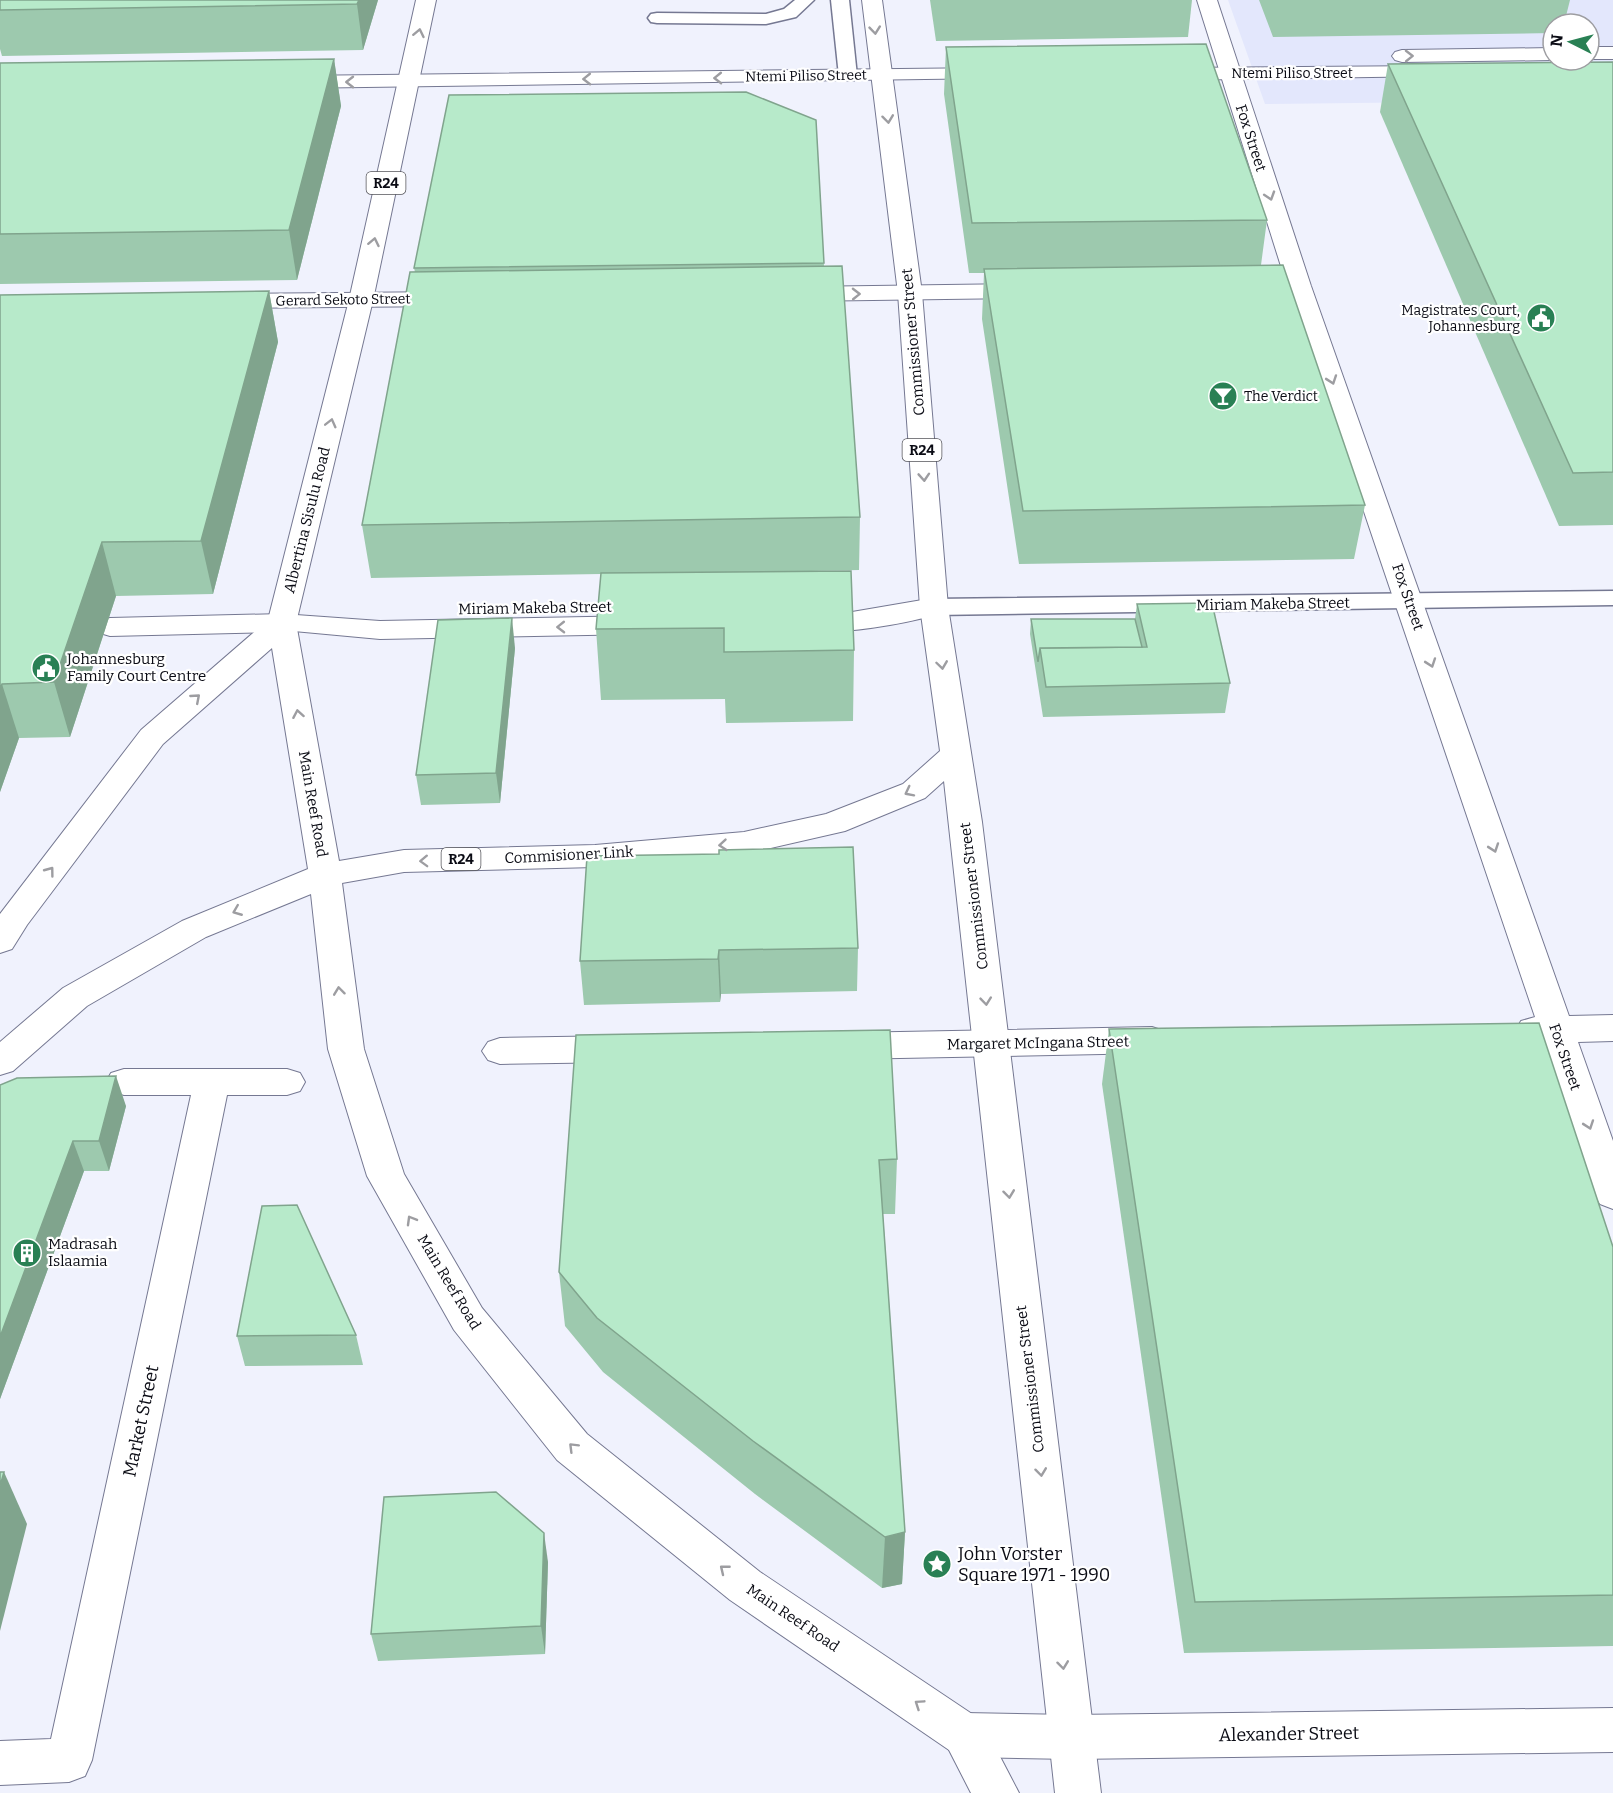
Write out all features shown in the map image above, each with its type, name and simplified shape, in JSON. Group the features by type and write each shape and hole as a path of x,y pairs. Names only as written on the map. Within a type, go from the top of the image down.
{"street":[{"name":"Albertina Sisulu Road","path":"282,623 361,300 426,0"},
{"name":"Commissioner Street","path":"872,0 910,293 934,607 966,822 1078,1793"},
{"name":"Fox Street","path":"1207,0 1299,286 1613,1194"},
{"name":"Ntemi Piliso Street","path":"1149,74 1227,66 1541,54"},
{"name":"Ntemi Piliso Street","path":"1165,59 1227,66 1613,71"},
{"name":"Ntemi Piliso Street","path":"282,66 410,73"},
{"name":"Ntemi Piliso Street","path":"268,82 410,73 1010,67"},
{"path":"1228,288 1299,286"},
{"path":"779,295 1052,291"},
{"name":"Gerard Sekoto Street","path":"210,301 469,298"},
{"name":"Miriam Makeba Street","path":"783,614 852,621 934,607"},
{"name":"Miriam Makeba Street","path":"110,627 282,623 380,630 658,616"},
{"path":"0,941 15,917 152,737 282,623"},
{"name":"Main Reef Road","path":"282,623 325,875 346,1049 386,1176 468,1319 572,1447 745,1586 965,1736 996,1793"},
{"name":"Commisioner Link","path":"0,1062 75,997 85,991 194,929 325,875 404,861 595,855 744,843 834,823 914,791 955,755"},
{"path":"1507,1031 1613,1028"},
{"name":"Margaret McIngana Street","path":"812,1047 1183,1039"},
{"path":"500,1051 656,1049"},
{"path":"124,1082 287,1082"},
{"name":"Market Street","path":"0,1763 69,1760 212,1082"},
{"name":"Alexander Street","path":"965,1736 1071,1737 1613,1730"}],"lane":[{"path":"657,18 766,19 790,13 805,0"},
{"path":"840,0 847,68"},
{"name":"Miriam Makeba Street","path":"934,607 1410,603 1613,598"}],"shaded area":[{"path":"1228,0 1613,0 1613,100 1265,104"}],"building":[{"path":"0,0 359,0 357,4 0,10"},
{"path":"1206,44 1267,220 972,223 946,47"},
{"path":"334,59 289,230 0,234 0,63"},
{"name":"Magistrates Court, Johannesburg","path":"1601,62 1613,62 1613,472 1573,473 1388,64 1541,63 1541,72 1601,72"},
{"path":"746,92 816,120 824,263 414,268 449,95"},
{"path":"1283,265 1365,505 1023,511 984,269"},
{"path":"842,266 860,517 362,525 410,272"},
{"path":"269,291 201,541 102,542 54,682 2,684 0,689 0,295"},
{"path":"851,571 854,650 724,652 724,628 596,629 601,573"},
{"path":"1212,603 1230,683 1046,687 1040,648 1147,647 1137,604"},
{"path":"512,618 496,773 416,775 438,620"},
{"path":"1031,619 1135,619 1142,647 1040,648 1038,662"},
{"path":"853,847 858,948 719,950 718,959 580,961 587,856 719,854 719,850"},
{"path":"1539,1023 1613,1247 1613,1595 1195,1602 1109,1029"},
{"path":"890,1030 897,1159 879,1160 905,1532 885,1537 753,1441 597,1318 559,1272 576,1035"},
{"name":"Madrasah Islaamia","path":"116,1076 99,1141 73,1141 0,1337 0,1085 17,1078"},
{"path":"297,1205 356,1335 237,1336 262,1206"},
{"path":"0,1472 4,1472 0,1486"},
{"path":"496,1492 544,1533 541,1626 371,1634 384,1497"}],"place":[{"name":"Magistrates Court, Johannesburg","path":"1541,318"},
{"name":"The Verdict","path":"1223,396"},
{"name":"Johannesburg Family Court Centre","path":"46,668"},
{"name":"Madrasah Islaamia","path":"27,1253"},
{"name":"John Vorster Square 1971 - 1990","path":"937,1564"}]}
